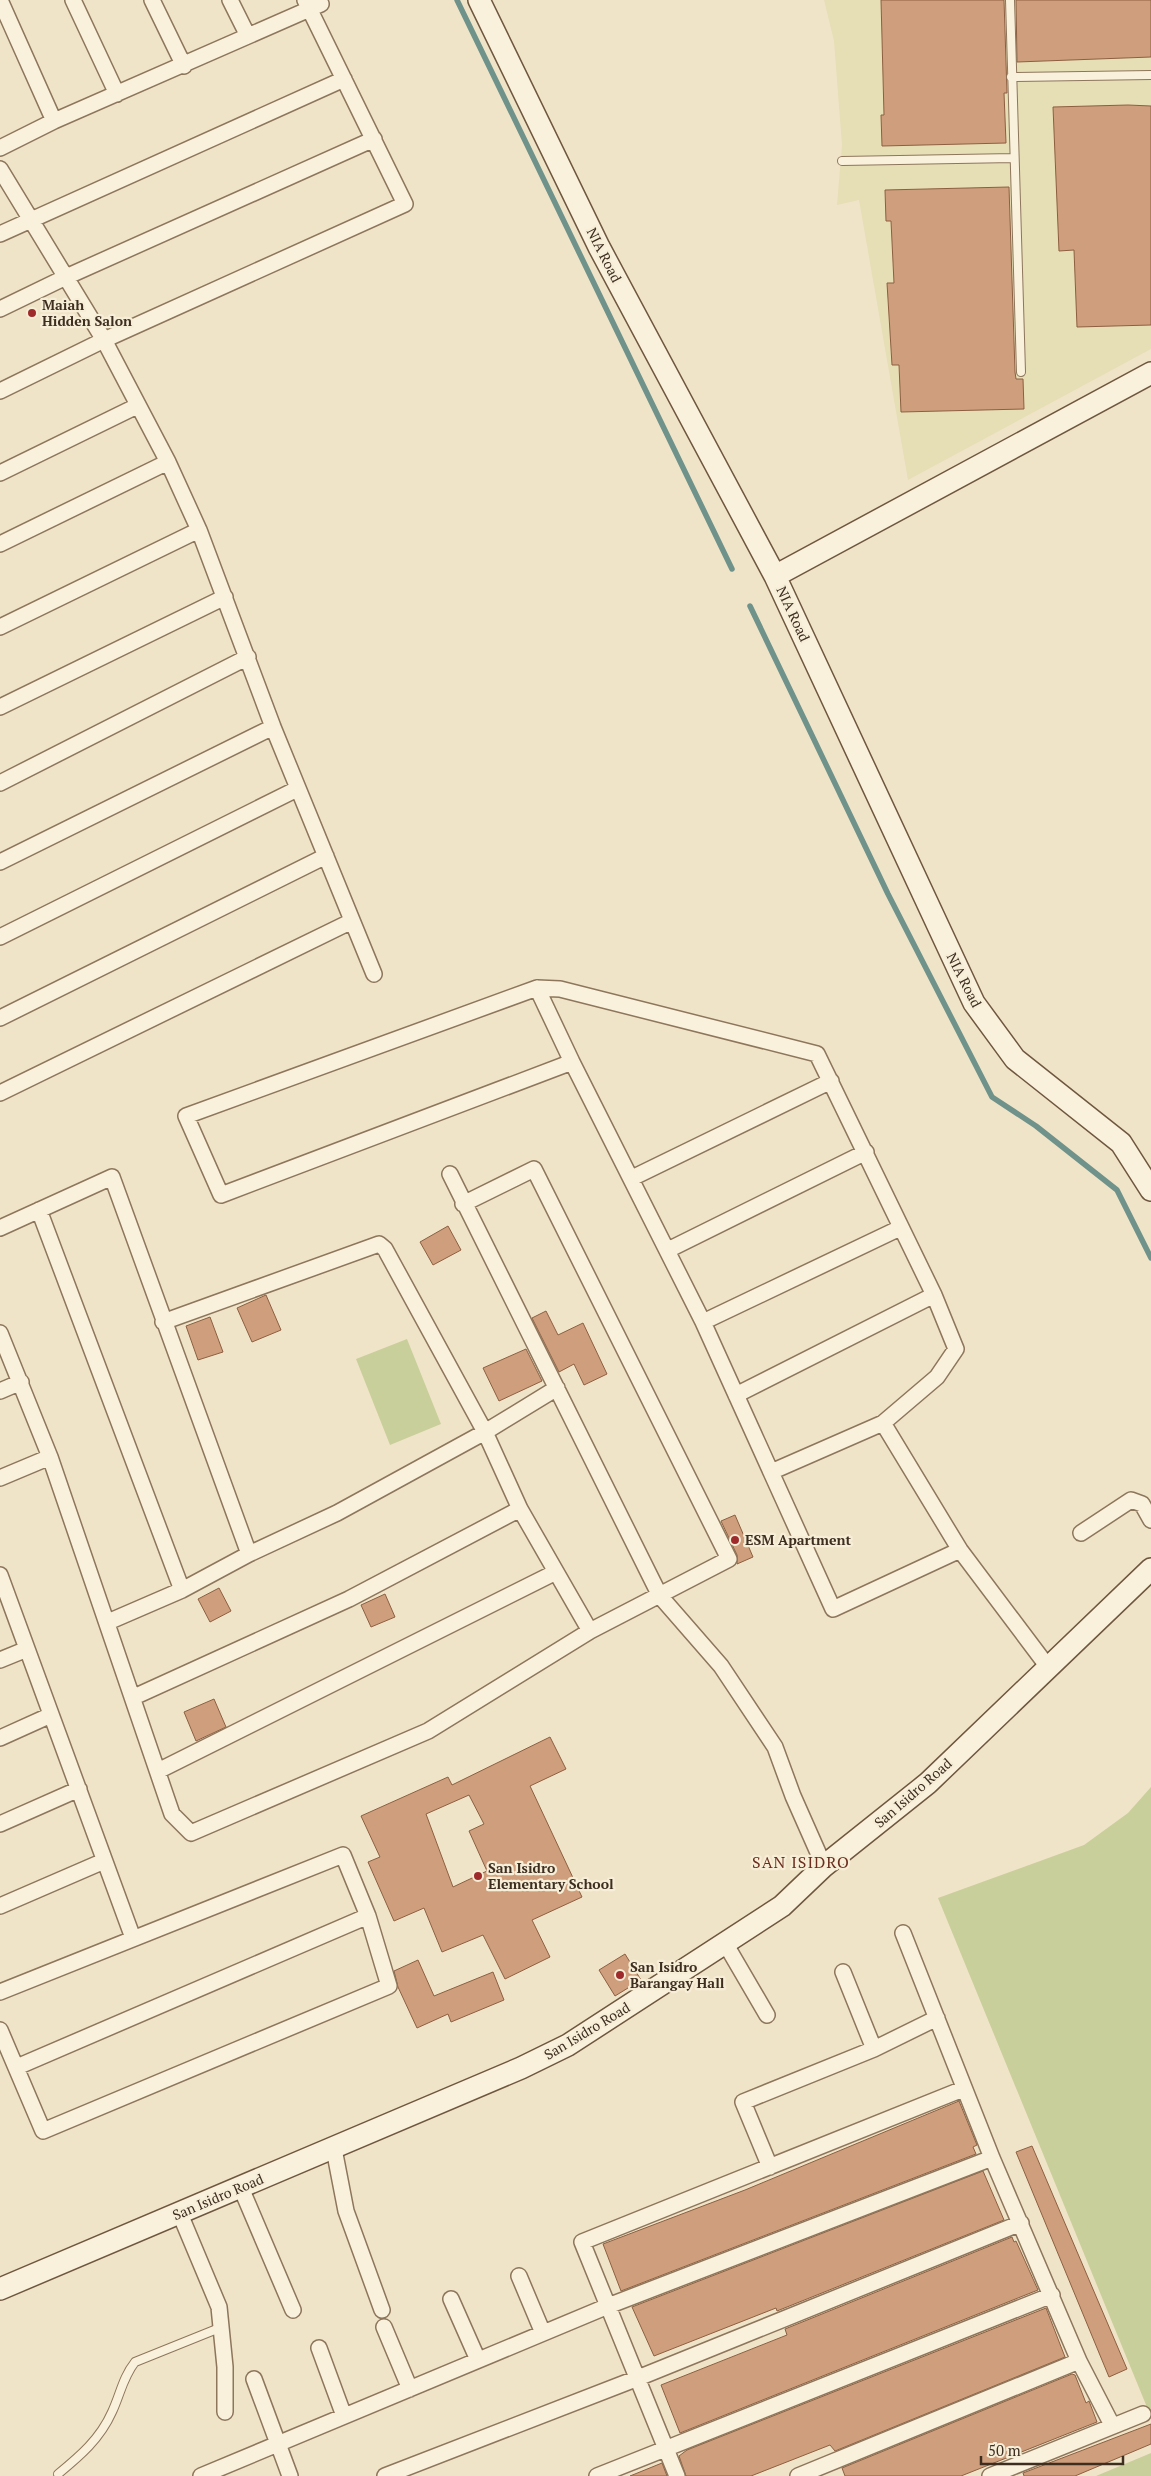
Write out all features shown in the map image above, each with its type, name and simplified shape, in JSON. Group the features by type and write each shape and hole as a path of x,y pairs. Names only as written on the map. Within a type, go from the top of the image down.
{"street":[{"path":"0,0 54,121"},
{"path":"73,0 117,94"},
{"path":"152,0 184,66"},
{"path":"230,0 248,36"},
{"name":"NIA Road","path":"479,0 599,247 776,576 974,1003 1015,1059 1121,1143 1151,1190"},
{"path":"0,148 54,121 184,66 312,5 344,79 405,204 104,340 0,391"},
{"path":"0,234 344,79"},
{"path":"0,310 66,277 374,139"},
{"path":"0,169 32,218 104,340 168,462 200,530 273,728 374,974"},
{"path":"776,576 1151,373"},
{"path":"0,473 137,406"},
{"path":"0,544 168,462"},
{"path":"0,627 200,530"},
{"path":"0,706 225,596"},
{"path":"0,782 248,657"},
{"path":"0,862 273,728"},
{"path":"0,937 297,789"},
{"path":"0,1018 326,856"},
{"path":"0,1093 352,921"},
{"path":"572,1062 221,1195 186,1116 537,988 560,989 817,1054 934,1295 956,1349 937,1377 883,1423 771,1472"},
{"path":"537,988 572,1062 703,1322 833,1609 960,1550"},
{"path":"632,1178 831,1081"},
{"path":"668,1250 866,1152"},
{"path":"0,1333 50,1457 134,1697 172,1814 191,1833 428,1731 590,1631 729,1559 534,1169 463,1204"},
{"path":"450,1174 463,1204 660,1596 721,1666 775,1747 793,1796 824,1866"},
{"path":"0,1228 112,1177 163,1322 250,1554"},
{"path":"39,1210 182,1590"},
{"path":"703,1322 900,1228"},
{"path":"163,1322 379,1244 385,1249 485,1432 520,1509 590,1631"},
{"path":"736,1395 934,1295"},
{"path":"0,1392 21,1382"},
{"path":"108,1622 182,1590 250,1554 337,1512 485,1432 557,1388"},
{"path":"883,1423 960,1550 1048,1667"},
{"path":"0,1478 50,1457"},
{"path":"1081,1533 1131,1500 1142,1504 1151,1520"},
{"path":"134,1697 348,1599 520,1509"},
{"name":"San Isidro Road","path":"0,2289 334,2149 521,2068 568,2045 782,1906 824,1866 928,1784 1151,1569"},
{"path":"158,1771 556,1572"},
{"path":"0,1575 133,1938"},
{"path":"0,1660 27,1649"},
{"path":"0,1738 51,1716"},
{"path":"0,1824 78,1789"},
{"path":"0,1992 343,1855 368,1916 389,1986 43,2131 0,2030"},
{"path":"0,1906 104,1861"},
{"path":"16,2067 368,1916"},
{"path":"903,1933 963,2089 992,2158 1079,2361 1112,2425"},
{"path":"725,1943 767,2015"},
{"path":"844,1972 874,2049"},
{"path":"770,2167 744,2102 874,2049 937,2018"},
{"path":"677,2476 582,2242 963,2089"},
{"path":"334,2149 346,2211 382,2310"},
{"path":"201,2476 608,2306 992,2158"},
{"path":"241,2188 293,2310"},
{"path":"180,2214 219,2307 225,2367 225,2412"},
{"path":"384,2476 638,2378 1021,2223"},
{"path":"518,2276 543,2333"},
{"path":"597,2476 1052,2295"},
{"path":"451,2299 478,2360"},
{"path":"384,2327 410,2389"},
{"path":"319,2348 344,2416"},
{"path":"798,2476 1079,2361"},
{"path":"254,2379 290,2476"},
{"path":"990,2476 1143,2414"}],"lane":[{"path":"1010,0 1021,372"},
{"path":"1011,77 1151,75"},
{"path":"842,161 1014,158"},
{"path":"58,2474 99,2436 111,2414 126,2374 135,2362 222,2327"}],"shaded area":[{"path":"824,0 1151,0 1151,349 908,480 859,200 837,205 842,145 834,41"}],"green space":[{"path":"407,1339 441,1424 390,1445 356,1359"},
{"path":"1151,1787 1151,2417 938,1898 1084,1845 1128,1813"},
{"path":"1151,2453 1151,2476 1096,2476"}],"building":[{"path":"881,0 1004,0 1007,93 1004,93 1006,143 882,146 881,115 884,115"},
{"path":"1016,0 1151,0 1151,57 1017,62"},
{"path":"1151,106 1151,325 1077,327 1074,250 1059,251 1053,107"},
{"path":"1009,187 1015,372 1016,379 1023,379 1024,409 901,412 899,365 892,365 887,283 894,283 891,221 886,221 885,190"},
{"path":"448,1226 461,1250 433,1265 420,1242"},
{"path":"266,1295 281,1330 252,1342 237,1308"},
{"path":"546,1311 558,1335 583,1323 607,1374 584,1385 574,1364 559,1372 532,1318"},
{"path":"210,1317 223,1352 198,1360 186,1326"},
{"path":"526,1349 542,1381 499,1401 483,1368"},
{"name":"ESM Apartment","path":"735,1515 753,1557 737,1564 737,1555 721,1521"},
{"path":"219,1588 231,1611 210,1622 198,1599"},
{"path":"385,1594 395,1617 371,1627 361,1605"},
{"path":"214,1699 226,1727 196,1741 184,1712"},
{"path":"550,1737 566,1769 530,1786 582,1897 532,1920 550,1957 505,1979 483,1935 442,1952 424,1908 394,1921 368,1862 380,1857 361,1816 448,1777 452,1785","holes":["469,1795 484,1824 469,1831 487,1871 453,1887 426,1814"]},
{"name":"San Isidro Barangay Hall","path":"625,1954 641,1980 615,1996 599,1970"},
{"path":"418,1960 434,1996 493,1972 504,2000 451,2022 448,2014 417,2028 398,1987 394,1971"},
{"path":"959,2101 977,2145 973,2147 976,2154 621,2291 603,2244 745,2190"},
{"path":"1032,2146 1127,2369 1109,2377 1016,2152"},
{"path":"983,2171 1004,2220 777,2311 776,2308 654,2356 632,2307"},
{"path":"1012,2237 1014,2242 1016,2241 1038,2290 680,2433 661,2385 787,2335 785,2329"},
{"path":"1046,2308 1065,2357 835,2451 830,2445 751,2476 686,2476 679,2456 687,2450"},
{"path":"1072,2374 1075,2375 1086,2403 1089,2401 1097,2422 961,2476 845,2476 842,2468"},
{"path":"1151,2424 1151,2444 1075,2476 1024,2476 1023,2473"},
{"path":"662,2463 667,2476 630,2476"}],"waterway":[{"path":"457,0 732,569"},
{"path":"750,606 888,894 992,1097 1036,1126 1117,1190 1151,1258"}],"place":[{"name":"Maiah Hidden Salon","path":"32,313"},
{"name":"ESM Apartment","path":"735,1540"},
{"name":"San Isidro Elementary School","path":"478,1876"},
{"name":"San Isidro Barangay Hall","path":"620,1975"}],"district":[{"name":"SAN ISIDRO","path":"801,1862"}]}
